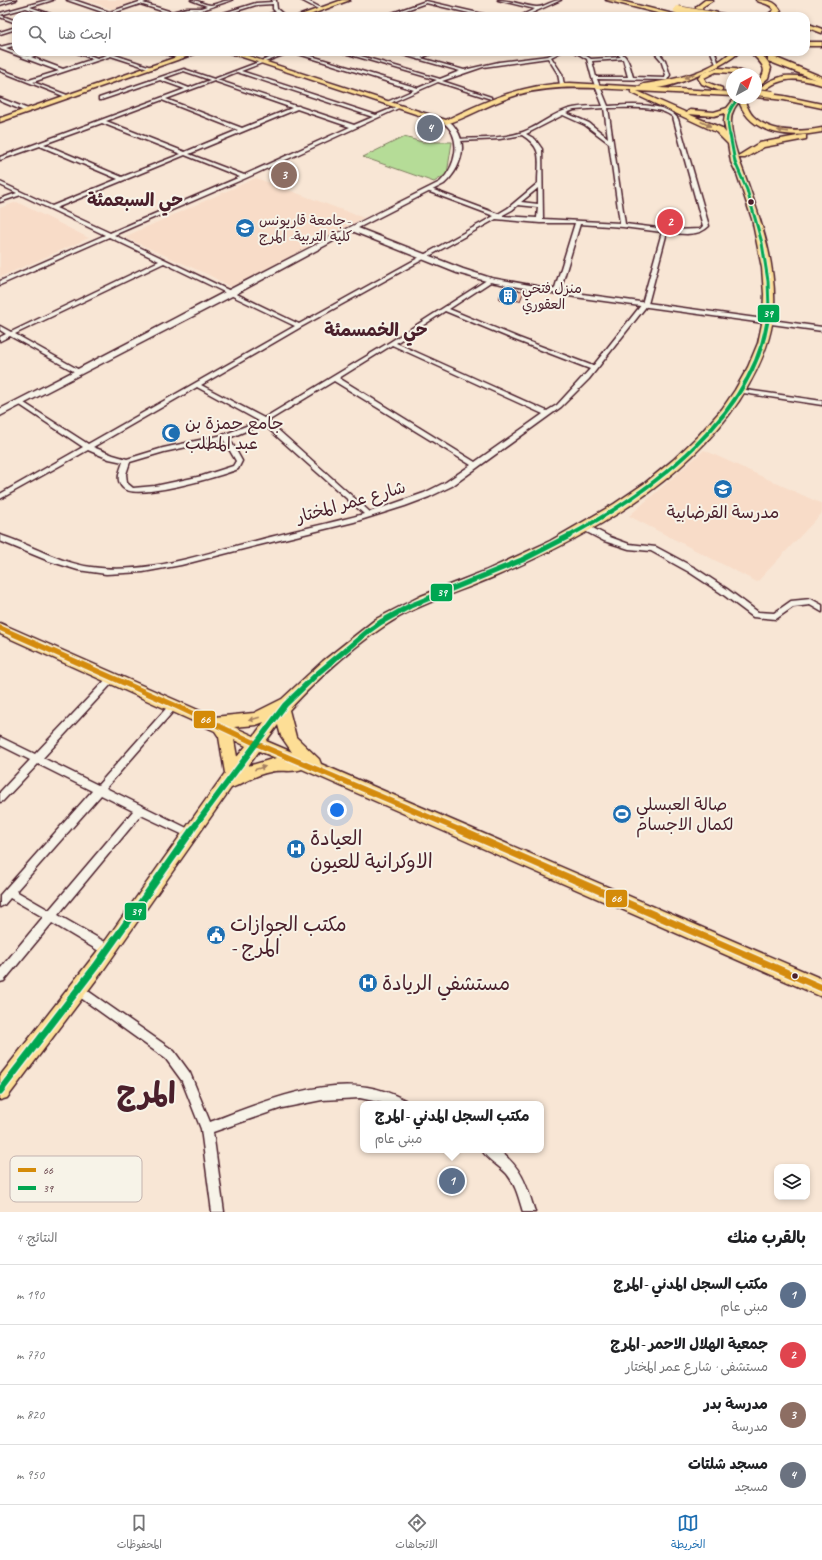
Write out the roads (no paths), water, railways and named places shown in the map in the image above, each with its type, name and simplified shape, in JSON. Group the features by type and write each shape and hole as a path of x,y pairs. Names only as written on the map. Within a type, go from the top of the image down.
{"highway":[{"path":"610,0 678,10"},
{"path":"625,0 689,12"},
{"path":"692,12 691,8 693,4 700,0"},
{"path":"703,12 699,7 710,0"},
{"path":"758,0 771,3 777,7 778,11 776,12"},
{"path":"768,0 780,4 785,8"},
{"path":"810,27 822,34"},
{"path":"810,32 822,34"},
{"path":"810,44 822,44"},
{"path":"644,86 676,81 718,64 730,56"},
{"path":"759,56 768,67 767,76 762,82"},
{"path":"771,56 777,71 772,82"},
{"path":"771,56 793,69 822,80"}],"main road":[{"path":"312,12 347,0"},
{"path":"0,120 66,96 186,56"},
{"path":"242,56 444,122 528,88 562,83"},
{"path":"726,71 708,73 702,76 702,81 726,91"},
{"path":"762,86 772,82 793,78 808,79 822,83"},
{"path":"444,122 490,98 518,87 562,83 596,83 726,92"},
{"path":"596,83 618,87 696,92 726,92"},
{"path":"618,87 646,97 719,130 727,136 732,145"},
{"path":"762,91 773,96 820,106"},
{"path":"696,92 678,95 673,100 678,108 698,114 714,114 730,110 737,104"},
{"path":"773,96 801,99 818,97"},
{"path":"801,99 820,106"},
{"path":"740,104 736,117 736,134 742,156 740,172"},
{"path":"743,104 751,118 758,124 772,129 801,132 822,130"},
{"path":"0,1091 108,950 229,779 285,706 349,647 393,615 453,587 520,561 584,527 630,500 674,465 719,419 739,391 759,351 768,320 769,306 766,262 755,216 740,172 735,162 728,129 727,117 730,110"},
{"path":"742,156 762,146 822,134"},
{"path":"0,628 113,677 257,744 822,988"},
{"path":"216,726 256,719 285,706"},
{"path":"285,706 289,738 295,747 320,771"},
{"path":"216,726 226,738 229,779"},
{"path":"229,779 268,766 285,763 320,771"}],"street":[{"path":"0,4 14,0"},
{"path":"32,0 41,3"},
{"path":"0,15 51,0"},
{"path":"69,0 106,12"},
{"path":"112,12 148,0"},
{"path":"193,0 211,6"},
{"path":"175,12 187,9 201,9 230,0"},
{"path":"303,0 321,9"},
{"path":"500,0 539,9"},
{"path":"516,4 524,0"},
{"path":"531,12 559,0"},
{"path":"229,12 256,4 274,1 276,12"},
{"path":"397,12 426,2 470,12"},
{"path":"140,3 168,12"},
{"path":"27,7 42,12"},
{"path":"198,12 201,9"},
{"path":"0,15 12,20"},
{"path":"0,33 12,29"},
{"path":"1,48 12,45"},
{"path":"1,48 12,52"},
{"path":"24,56 60,70"},
{"path":"88,56 96,59"},
{"path":"28,82 60,70 106,56"},
{"path":"113,56 152,68"},
{"path":"175,56 181,58"},
{"path":"0,159 278,56"},
{"path":"307,56 419,90"},
{"path":"356,56 490,98"},
{"path":"410,56 464,71"},
{"path":"418,58 423,56"},
{"path":"585,56 590,60 596,83 606,107 623,225"},
{"path":"622,56 624,58 631,79"},
{"path":"596,83 631,79 662,79 668,77 663,60 660,56"},
{"path":"715,56 718,64"},
{"path":"388,103 464,71 499,63 548,57 557,69 562,83"},
{"path":"590,60 624,58"},
{"path":"0,70 66,96"},
{"path":"100,99 184,70 354,127"},
{"path":"237,71 377,117"},
{"path":"159,78 188,89"},
{"path":"0,99 26,110"},
{"path":"162,99 242,130"},
{"path":"0,283 244,177 399,107"},
{"path":"429,190 496,216 540,221 623,225 697,232 706,226 676,119 673,114 658,109 606,107 573,109 523,134 505,137 459,140"},
{"path":"52,208 298,108"},
{"path":"563,113 587,124 612,143"},
{"path":"102,121 244,177"},
{"path":"0,412 231,293 352,228 442,183 450,176 456,161 459,140 453,127 444,122"},
{"path":"523,134 533,140 540,149 540,221"},
{"path":"40,144 122,179"},
{"path":"0,183 298,326"},
{"path":"0,497 298,326 496,216 518,203 540,183"},
{"path":"0,201 21,193"},
{"path":"518,203 540,206"},
{"path":"557,292 578,223"},
{"path":"352,228 424,257 490,280 557,292 768,320 822,329"},
{"path":"645,304 665,230"},
{"path":"0,338 164,261"},
{"path":"19,402 88,447 111,457 127,461 163,450 225,437 264,421 392,343 490,280"},
{"name":"شارع عمر المختار","path":"0,538 68,565 106,571 136,571 182,562 369,515 433,492 448,484 548,414 575,391 645,304"},
{"path":"445,309 516,339 594,369"},
{"path":"0,328 79,372"},
{"path":"392,343 548,414"},
{"path":"334,378 475,465"},
{"path":"198,384 264,421 369,515"},
{"path":"739,391 822,403"},
{"path":"802,400 822,407"},
{"path":"127,461 122,476 122,482 126,487 134,490 163,486 223,472 236,467 239,461 232,446 225,437"},
{"path":"584,527 607,539 629,546 653,549 692,570 724,591 756,615 776,616 790,604 811,602 822,609"},
{"path":"0,798 113,677"},
{"path":"0,902 174,705"},
{"path":"0,741 190,834"},
{"path":"0,977 140,809"},
{"path":"9,892 108,950"},
{"path":"78,989 170,1055 186,1077 208,1129 218,1212"},
{"path":"208,1129 255,1110 328,1092 361,1092 383,1096 394,1101"},
{"path":"492,1153 513,1169 529,1212"}],"place":[{"name":"مسجد شلتات","path":"430,128"},
{"name":"مدرسة بدر","path":"284,175"},
{"name":"جمعية الهلال الاحمر -المرج","path":"670,222"},
{"name":"جامعة قاريونس- كلية التربية- المرج","path":"245,228"},
{"name":"منزل فتحي العقوري","path":"508,296"},
{"name":"جامع حمزة بن عبد المطلب","path":"171,433"},
{"name":"مدرسة القرضابية","path":"723,489"},
{"name":"صالة العبسلي لكمال الاجسام","path":"622,814"},
{"name":"العيادة الاوكرانية للعيون","path":"296,849"},
{"name":"مكتب الجوازات - المرج","path":"216,935"},
{"name":"مستشفي الريادة","path":"368,983"},
{"name":"مكتب السجل المدني -المرج","path":"452,1181"}],"district":[{"name":"حي السبعمئة","path":"135,200"},
{"name":"حي الخمسمئة","path":"376,330"},
{"name":"المرج","path":"146,1093"}]}
